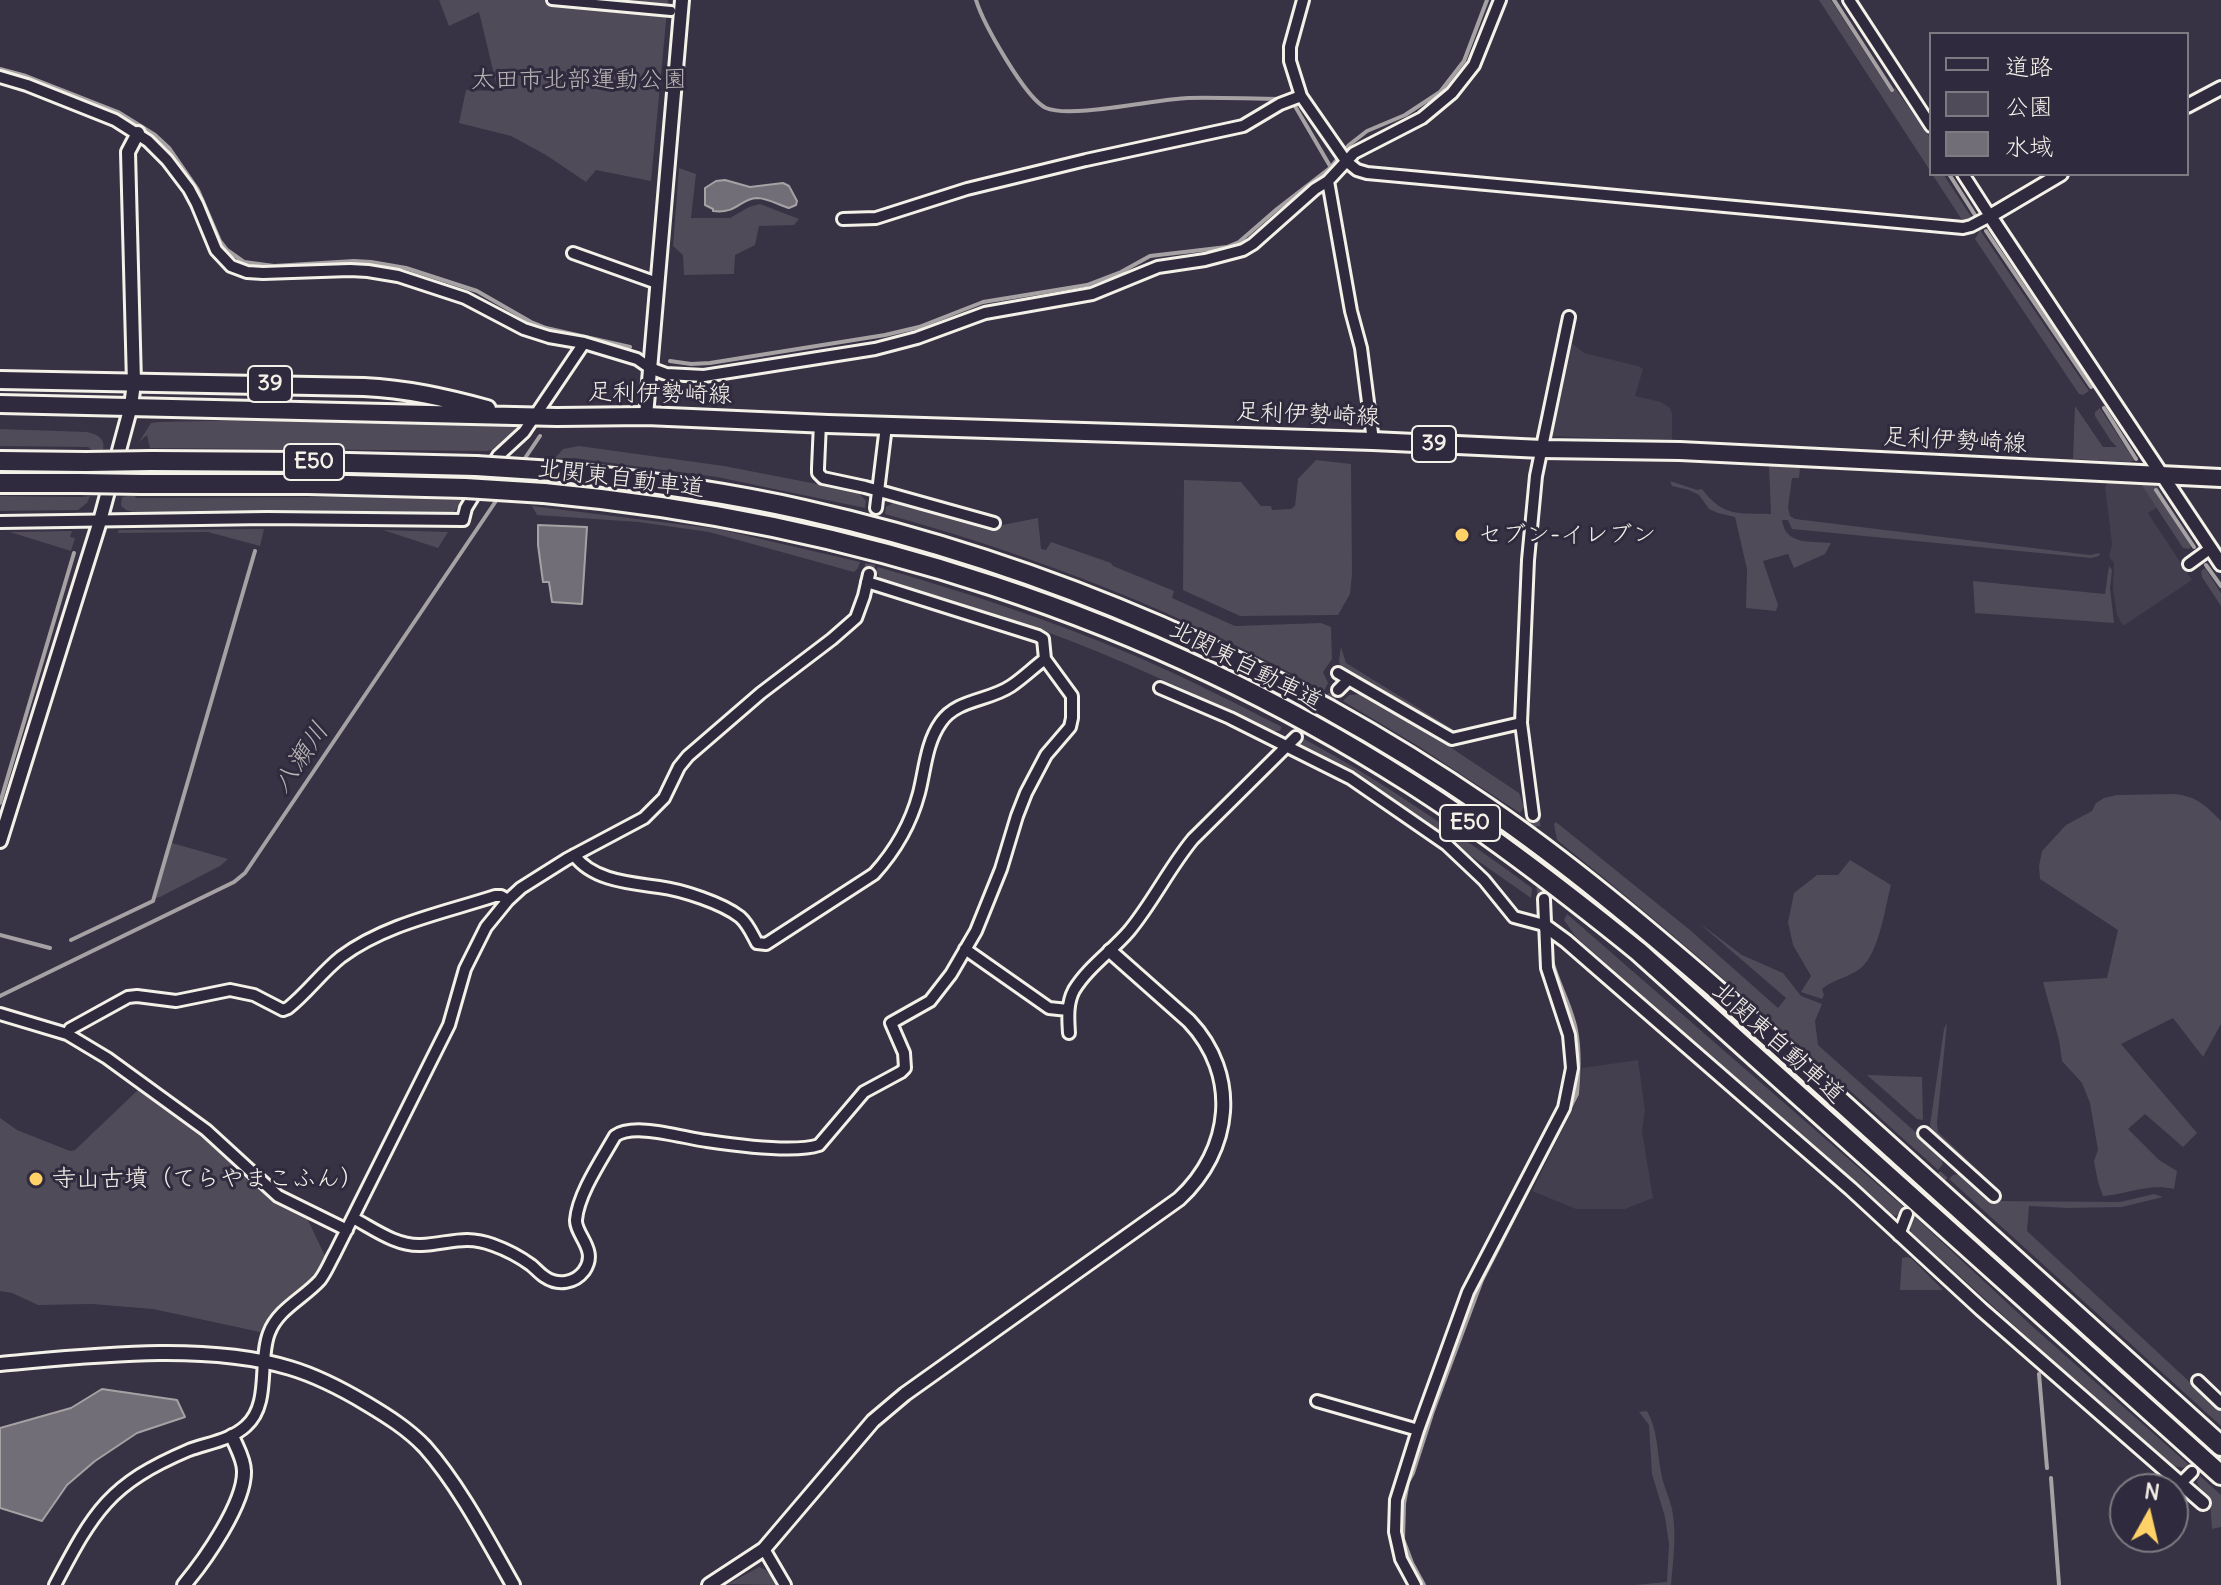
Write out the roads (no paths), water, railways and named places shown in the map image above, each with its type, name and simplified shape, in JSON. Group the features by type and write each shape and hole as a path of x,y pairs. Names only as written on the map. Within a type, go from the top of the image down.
{"highway":[{"name":"北関東自動車道","path":"0,461 476,466 553,471 676,486 803,509 913,537 1062,586 1180,635 1252,669 1362,728 1534,841 1652,934 1718,991 2221,1446"},
{"name":"北関東自動車道","path":"0,483 465,488 621,501 735,519 884,552 1056,607 1173,655 1351,747 1475,826 1589,911 1639,952 2221,1475"}],"main road":[{"name":"足利伊勢崎線","path":"0,380 396,389 431,394 504,413 536,416"},
{"name":"足利伊勢崎線","path":"0,404 646,416 1694,452 2221,478"}],"street":[{"path":"552,0 671,11"},
{"path":"646,416 682,0"},
{"path":"1303,0 1290,47 1290,61 1301,96 1346,161 1367,173 1950,227 1971,226 2058,176"},
{"path":"0,77 115,120 138,133 178,173 197,204 216,250 231,266 247,272 263,273 350,270 382,273 451,292 524,329 549,337 584,343 637,359 666,374 704,376 875,349 917,338 985,313 1092,294 1158,267 1243,250 1328,181 1362,147 1422,118 1452,93 1474,65 1500,0"},
{"path":"1849,0 1929,123"},
{"path":"2189,105 2221,88"},
{"path":"843,219 876,218 967,189 1243,126 1280,104 1301,96"},
{"path":"0,841 100,521 131,406 134,383 128,152 138,133"},
{"path":"1964,176 2221,564"},
{"path":"1328,181 1351,311 1361,348 1373,441"},
{"path":"573,253 657,283"},
{"path":"1533,815 1521,723 1528,560 1536,476 1569,317"},
{"path":"0,522 267,518 463,520 471,498 498,456 524,432 584,343"},
{"path":"820,423 820,476 994,523"},
{"path":"876,508 886,426"},
{"path":"2189,564 2211,548"},
{"path":"55,1585 87,1526 107,1501 129,1481 190,1450 232,1436 248,1425 263,1383 263,1361 272,1326 320,1280 449,1025 457,992 475,946 508,900 521,888 574,855 644,818 664,798 688,756 856,618 868,578 1043,639 1045,659 1072,696 1072,718 1066,733 1046,755 1026,793 976,931 951,974 930,1001 891,1023 904,1053 905,1068 864,1092 819,1145 794,1149 708,1142 635,1130 620,1132 588,1187 577,1215 576,1226 584,1237 589,1258 587,1267 572,1280 554,1281 512,1253 482,1241 466,1239 410,1244 390,1238 353,1218"},
{"path":"574,855 589,867 620,882 679,891 732,912 742,919 757,943 766,944 874,874 883,863 912,814 930,746 941,721 959,707 1010,687 1045,659"},
{"path":"1338,673 1452,739 1521,723"},
{"path":"1338,690 1348,680"},
{"path":"1160,688 1230,718 1350,778 1462,857 1514,917 1544,925 1566,941 2170,1473"},
{"path":"1069,1033 1068,1010 1073,992 1143,912 1193,839 1296,737"},
{"path":"67,1034 70,1029 128,997 137,996 176,1001 230,990 254,995 283,1010 339,959 368,941 401,925 495,896 508,900"},
{"path":"1415,1585 1401,1559 1395,1532 1396,1500 1468,1292 1564,1108 1569,1090 1572,1068 1569,1035 1547,968 1544,899"},
{"path":"965,949 1049,1008 1068,1010"},
{"path":"709,1585 764,1549 873,1421 905,1394 1179,1199 1191,1188 1211,1159 1221,1130 1224,1105 1215,1061 1198,1030 1110,951"},
{"path":"0,1014 67,1034 107,1058 206,1130 278,1196 347,1230"},
{"path":"1924,1133 1994,1196"},
{"path":"1946,1172 1957,1164"},
{"path":"1899,1235 1907,1214"},
{"path":"0,1364 137,1354 185,1354 263,1361 329,1383 395,1420 424,1447 452,1484 513,1585"},
{"path":"2198,1381 2221,1403"},
{"path":"1317,1401 1418,1430"},
{"path":"184,1585 215,1544 242,1483 245,1473 243,1461 232,1436"},
{"path":"2189,1475 2192,1472"},
{"path":"2189,1490 2203,1503"},
{"path":"764,1549 785,1585"}],"water":[{"path":"725,180 750,187 783,183 789,186 796,205 789,208 757,198 728,210 713,211 705,205 705,188 716,181"},
{"path":"538,525 587,527 582,604 552,602 549,582 543,582"},
{"path":"102,1389 177,1400 185,1417 137,1433 95,1461 67,1485 42,1521 0,1508 0,1428 71,1408"}],"waterway":[{"path":"976,0 1016,75 1046,108 1058,111 1093,110 1188,98 1281,99"},
{"path":"670,361 710,363 885,335 919,327 983,302 1087,285 1121,272 1150,256 1227,247 1239,242 1330,168 1349,145 1367,131 1405,115 1440,92 1464,61 1487,0"},
{"path":"1834,0 1892,90"},
{"path":"0,69 118,112 155,135 169,148 198,190 220,241 244,262 274,266 354,261 406,268 477,291 546,328 630,347"},
{"path":"1292,101 1330,166"},
{"path":"1950,176 1975,215"},
{"path":"1986,231 2091,387"},
{"path":"2104,408 2136,459"},
{"name":"八瀬川","path":"521,464 540,436"},
{"path":"2156,490 2194,547"},
{"name":"八瀬川","path":"0,996 234,882 245,873 500,495"},
{"path":"71,940 153,901 255,551"},
{"path":"0,803 74,553"},
{"path":"2206,565 2221,586"},
{"path":"0,935 50,948"},
{"path":"1424,1585 1403,1539 1408,1482 1482,1280 1577,1094 1579,1062 1576,1030 1551,957"},
{"path":"2039,1374 2047,1468"},
{"path":"2051,1478 2059,1585"}],"tunnel":[{"path":"869,574 876,508"},
{"path":"1296,737 1338,690"},
{"path":"1533,815 1544,899"},
{"path":"1917,1204 1946,1172"}],"place":[{"name":"セブン-イレブン","path":"1462,535"},
{"name":"寺山古墳（てらやまこふん）","path":"36,1179"}],"park label":[{"name":"太田市北部運動公園","path":"579,80"}]}
